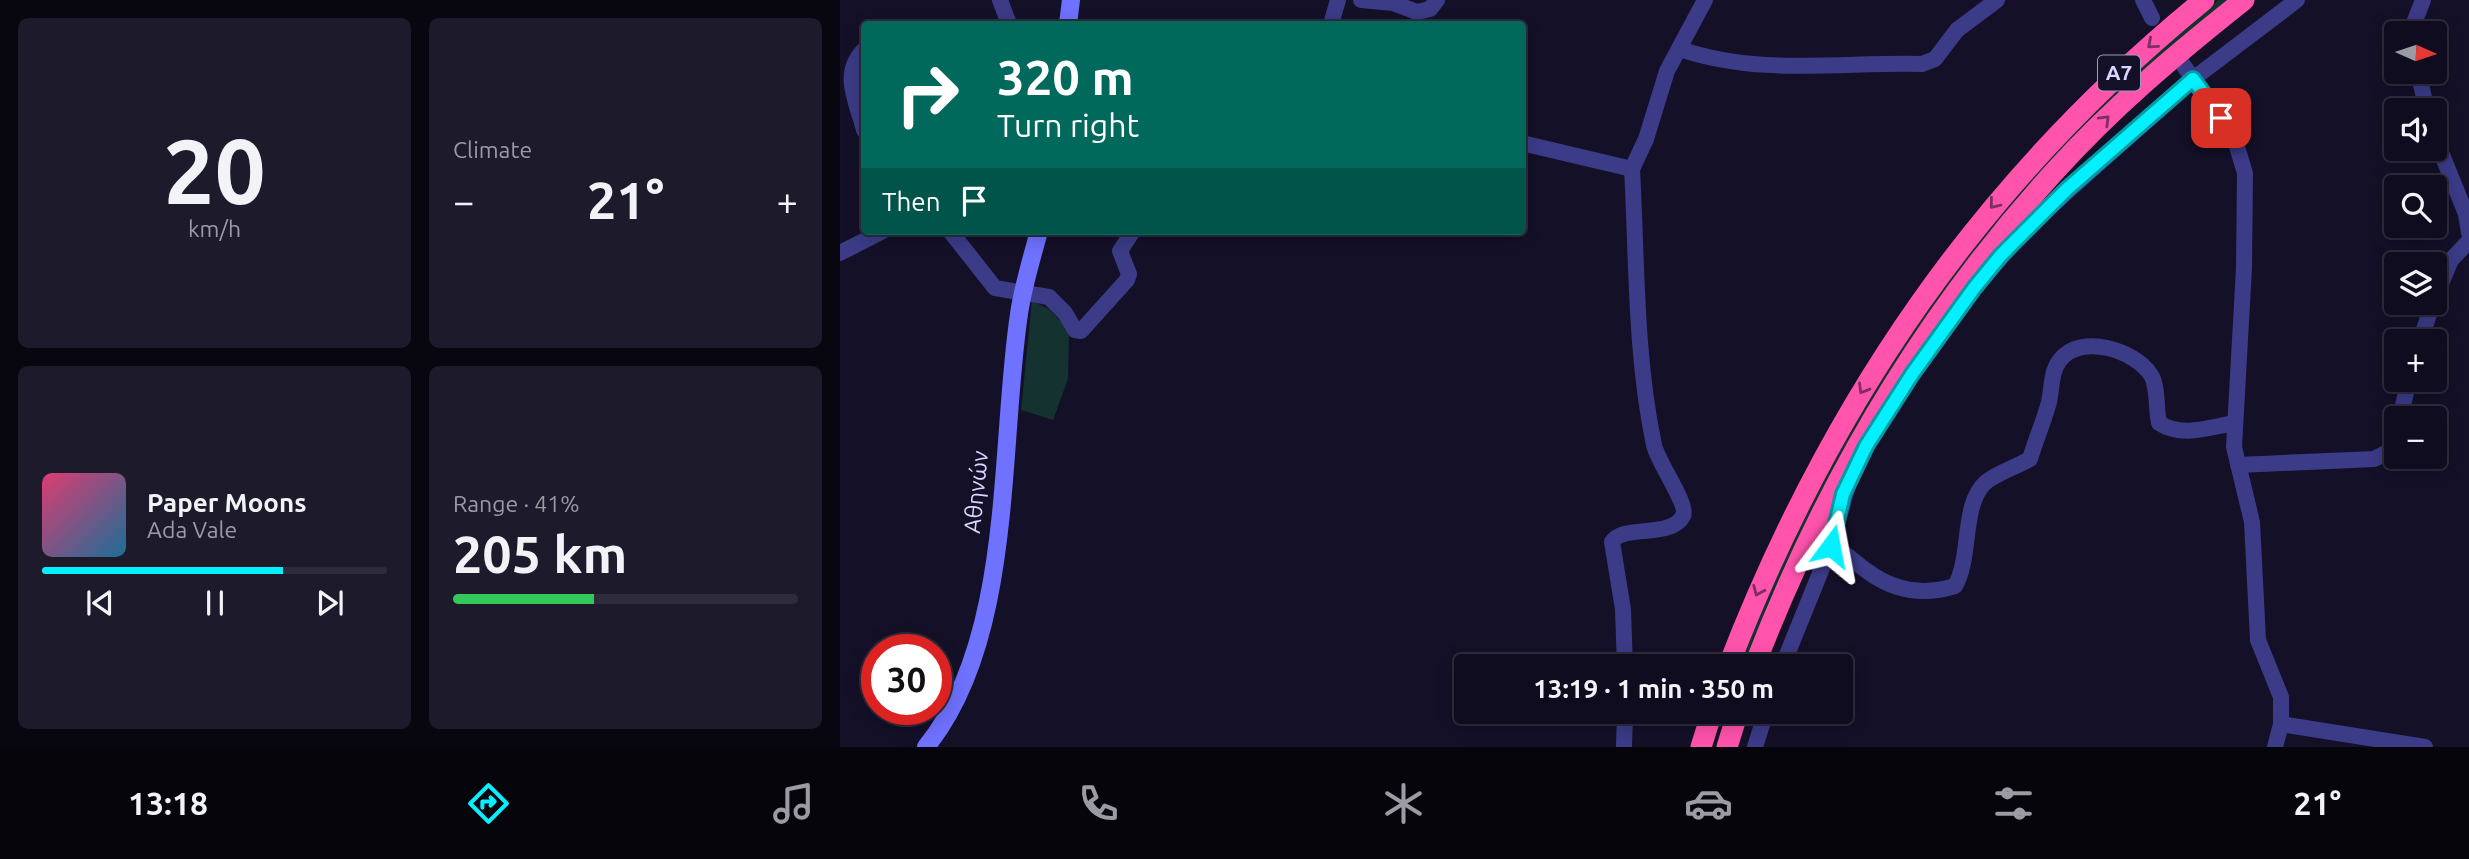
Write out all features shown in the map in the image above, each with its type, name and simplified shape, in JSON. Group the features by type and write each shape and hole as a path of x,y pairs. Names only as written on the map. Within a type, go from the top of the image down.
{"highway":[{"name":"Α7","path":"1733,654 1769,565 1830,443 1871,375 1940,274 2039,152 2126,66 2204,0"},
{"name":"Α7","path":"1759,654 1791,575 1852,455 1900,377 1961,287 2022,208 2091,134 2152,76 2244,0"},
{"path":"1701,747 1708,724"},
{"path":"1727,747 1734,724"}],"main road":[{"path":"1068,21 1071,0"},
{"name":"Αθηνών","path":"933,745 962,692 984,617 996,540 1017,332 1039,235"}],"street":[{"path":"1000,0 1008,21"},
{"path":"1332,21 1338,0"},
{"path":"1361,0 1393,3 1417,12 1430,9 1437,0"},
{"path":"1625,654 1623,609 1612,542 1619,535 1665,528 1681,520 1685,512 1683,502 1658,463 1654,444 1645,384 1632,169 1646,139 1667,71 1704,0"},
{"path":"1680,48 1700,56 1753,65 1922,64 1935,59 1957,30 1997,0"},
{"path":"2143,0 2152,18"},
{"path":"1787,654 1831,546 1843,494 1866,446 1912,374 1974,288 2001,255 2189,72 2297,0"},
{"path":"2417,21 2423,0"},
{"path":"861,54 852,68 851,82 861,119"},
{"path":"2189,72 2234,137 2245,173 2244,268 2235,423 2238,465 2252,522 2258,640 2281,698 2281,724 2275,747"},
{"path":"1526,144 1632,169"},
{"path":"2445,161 2466,214 2469,233"},
{"path":"840,253 875,235"},
{"path":"953,235 992,285 999,290 1025,291 1049,297 1065,313 1074,330 1081,331 1127,280 1129,274 1120,251 1130,235"},
{"path":"2447,270 2451,260 2469,241"},
{"path":"1831,546 1841,550 1883,581 1904,590 1931,593 1955,586 1964,571 1976,496 1985,483 2030,458 2049,402 2055,368 2061,358 2081,348 2102,346 2139,362 2152,377 2159,423 2170,430 2187,432 2235,423"},
{"path":"2238,465 2374,459 2384,454"},
{"path":"1624,747 1625,724"},
{"path":"1755,747 1762,724"},
{"path":"2281,724 2425,747"}],"green space":[{"path":"2218,0 2229,0 1982,243 1752,654 1742,654 1761,607 1817,491 1881,380 1916,326 2046,157 2174,37"},
{"path":"1032,301 1049,309 1069,330 1068,379 1053,420 1021,410"}],"route":[{"path":"1831,546 1843,494 1866,446 1912,374 2001,255 2067,189 2193,79 2221,118"}]}
